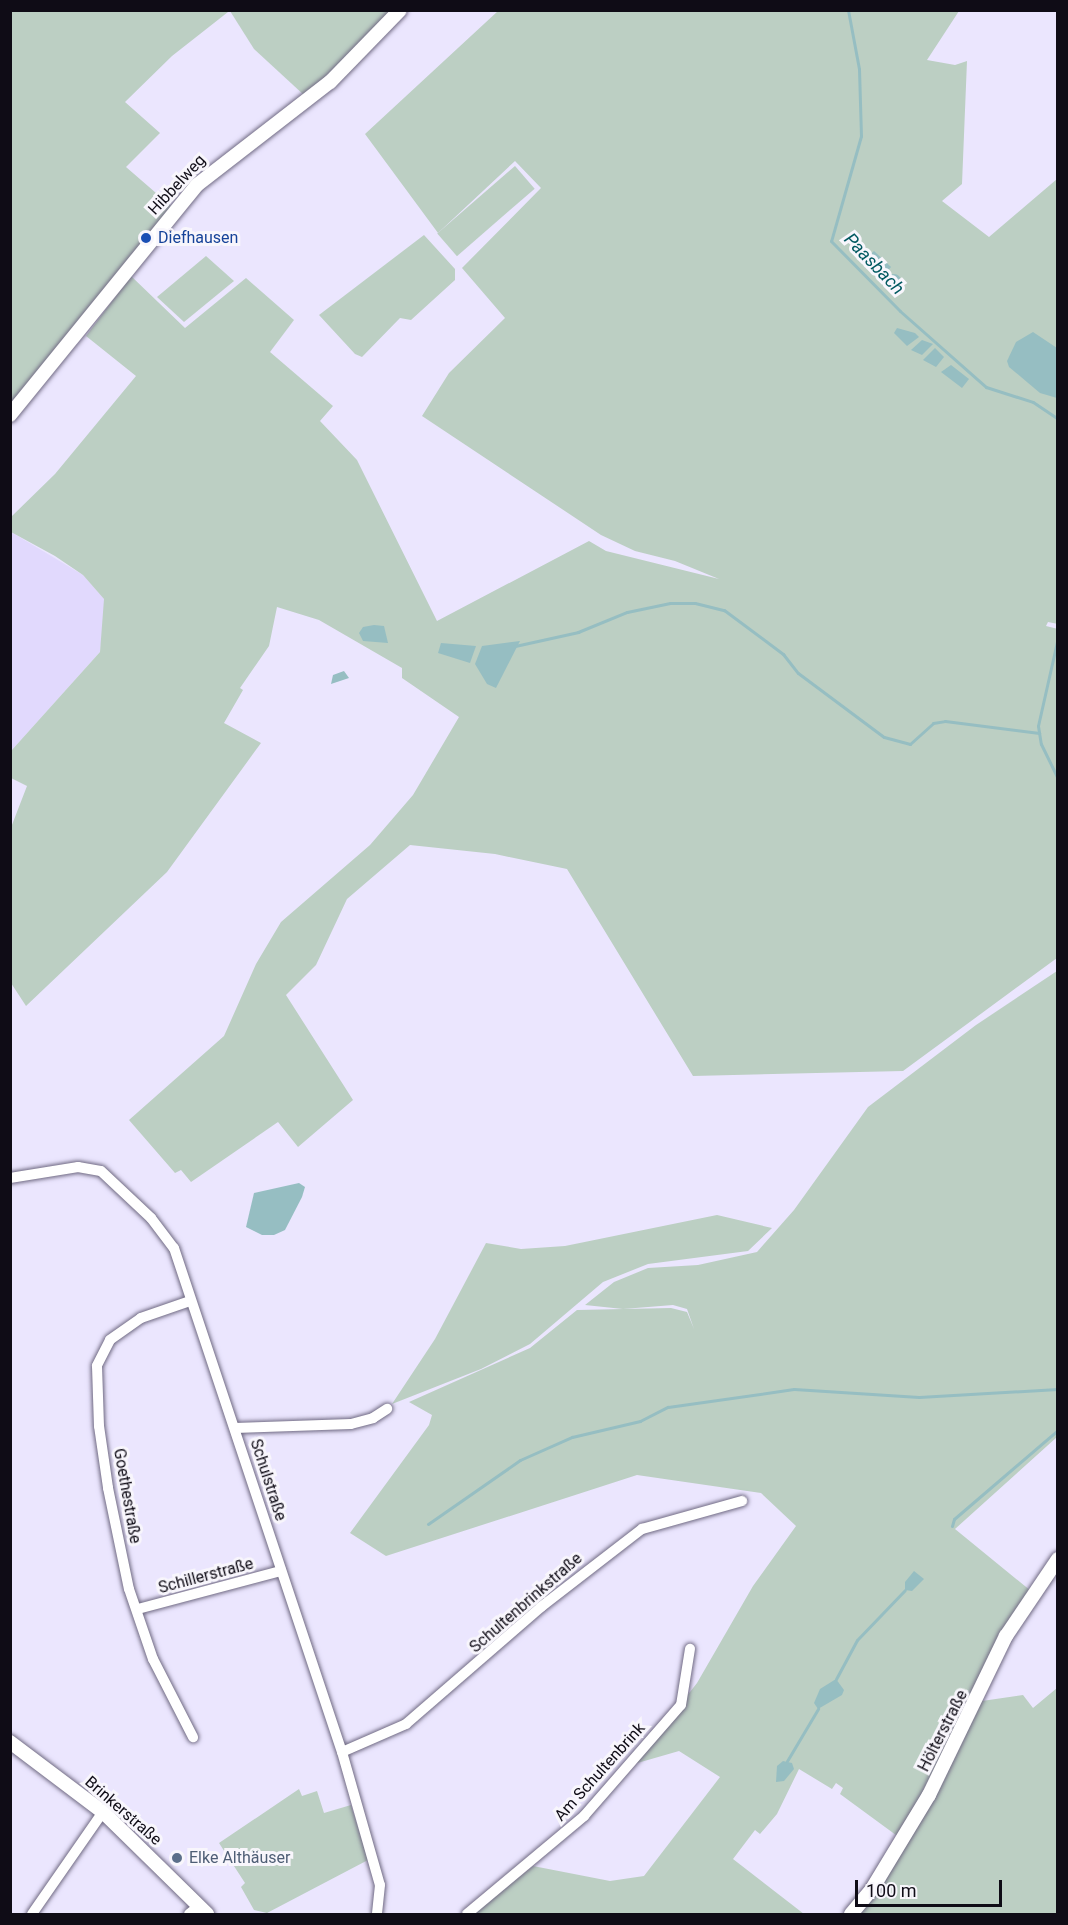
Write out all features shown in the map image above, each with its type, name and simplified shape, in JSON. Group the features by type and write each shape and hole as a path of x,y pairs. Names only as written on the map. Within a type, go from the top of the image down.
{"street":[{"name":"Hibbelweg","path":"10,415 197,185 330,82 400,10"},
{"name":"Schulstraße","path":"10,1178 85,1167 101,1171 116,1180 174,1248 190,1301 236,1428 342,1752 381,1885 377,1914"},
{"name":"Goethestraße","path":"190,1301 141,1317 110,1340 97,1366 99,1426 108,1488 129,1589 138,1609 153,1659 193,1737"},
{"path":"236,1428 351,1424 374,1418 387,1409"},
{"name":"Schultenbrinkstraße","path":"342,1752 406,1724 560,1592 642,1529 742,1501"},
{"name":"Hölterstraße","path":"850,1914 872,1889 929,1795 1006,1636 1058,1559"},
{"name":"Schillerstraße","path":"138,1609 281,1571"},
{"name":"Am Schultenbrink","path":"467,1914 584,1816 681,1705 690,1648"},
{"name":"Brinkerstraße","path":"10,1742 103,1812 198,1912"},
{"path":"32,1914 103,1812"}],"shaded area":[{"path":"11,11 228,12 172,56 125,102 160,133 126,167 171,206 11,408"},
{"path":"230,11 394,11 305,96 254,49"},
{"path":"498,11 959,11 927,60 955,65 967,61 962,184 942,201 989,237 1057,179 1058,624 1048,622 1046,626 1058,629 1057,958 903,1071 693,1076 567,869 495,854 410,845 347,899 316,965 286,995 353,1100 298,1147 278,1122 191,1182 181,1170 175,1173 129,1120 224,1036 256,964 281,922 370,845 413,795 459,717 402,678 402,668 319,620 277,607 269,646 240,688 243,690 224,723 261,743 167,872 26,1006 11,983 10,830 27,786 11,778 11,751 100,652 104,599 83,575 55,556 11,532 11,517 55,474 136,376 86,336 131,276 185,328 246,278 294,320 270,352 333,406 320,421 357,460 437,621 589,541 606,551 719,579 675,561 635,551 601,535 422,416 449,373 505,318 462,268 541,188 515,161 438,233 365,134"},
{"path":"515,166 535,189 457,256 437,234"},
{"path":"424,235 455,269 455,280 411,320 400,318 362,357 355,354 319,315"},
{"path":"206,256 234,281 184,322 157,297"},
{"path":"11,532 83,575 104,599 104,620 100,652 11,751"},
{"path":"1057,971 1057,1437 955,1529 1031,1591 900,1838 840,1794 843,1788 836,1783 832,1789 799,1769 777,1814 760,1834 755,1830 733,1859 804,1914 473,1914 533,1866 610,1881 644,1876 720,1777 679,1751 634,1764 697,1683 753,1586 796,1526 761,1493 637,1475 386,1556 350,1533 429,1425 432,1415 409,1402 530,1348 577,1310 671,1308 687,1312 694,1329 687,1309 673,1305 623,1309 585,1305 614,1282 648,1268 698,1265 757,1252 794,1210 868,1107 976,1025"},
{"path":"717,1215 772,1228 748,1251 648,1264 603,1282 530,1344 481,1369 392,1404 435,1339 486,1243 521,1249 565,1246"},
{"path":"1057,1688 1057,1914 856,1914 933,1797 982,1701 1023,1695 1033,1708"},
{"path":"299,1789 302,1796 317,1791 324,1813 351,1805 368,1860 267,1913 254,1910 241,1887 245,1883 219,1843"}],"water":[{"path":"874,251 891,267 883,276 874,273 862,262"},
{"path":"891,274 897,274 901,281 897,288 891,288 887,284 887,278"},
{"path":"897,328 915,333 919,337 907,346 894,333"},
{"path":"1033,332 1057,348 1057,398 1040,393 1009,367 1007,361 1016,342"},
{"path":"922,340 933,344 922,355 911,350"},
{"path":"935,348 944,357 936,367 923,360"},
{"path":"951,365 969,379 962,388 941,372"},
{"path":"384,626 388,643 363,641 359,633 363,627"},
{"path":"520,641 496,688 487,684 475,664 482,646"},
{"path":"441,643 476,646 470,663 438,653"},
{"path":"344,671 349,678 331,684 333,675"},
{"path":"299,1183 305,1187 285,1230 274,1235 262,1235 246,1227 254,1193"},
{"path":"914,1571 924,1579 912,1591 905,1590 905,1582"},
{"path":"836,1679 844,1690 842,1695 818,1709 814,1703 820,1689"},
{"path":"783,1761 792,1763 794,1769 784,1781 776,1782 777,1766"}],"waterway":[{"name":"Paasbach","path":"848,10 859,69 861,136 831,241 900,311 986,387 1033,402 1058,419"},
{"path":"515,646 578,632 627,612 670,603 695,603 724,610 783,654 798,673 884,737 910,744 933,723 945,721 1039,733"},
{"name":"Paasbach","path":"1058,637 1038,726 1041,744 1058,779"},
{"path":"428,1524 520,1460 572,1437 640,1421 668,1407 794,1389 919,1397 1058,1389"},
{"path":"952,1526 954,1519 1058,1430"},
{"path":"836,1679 857,1640 905,1590"},
{"path":"787,1761 818,1709"}],"place":[{"name":"Diefhausen","path":"146,238"},
{"name":"Elke Althäuser","path":"177,1858"}]}
